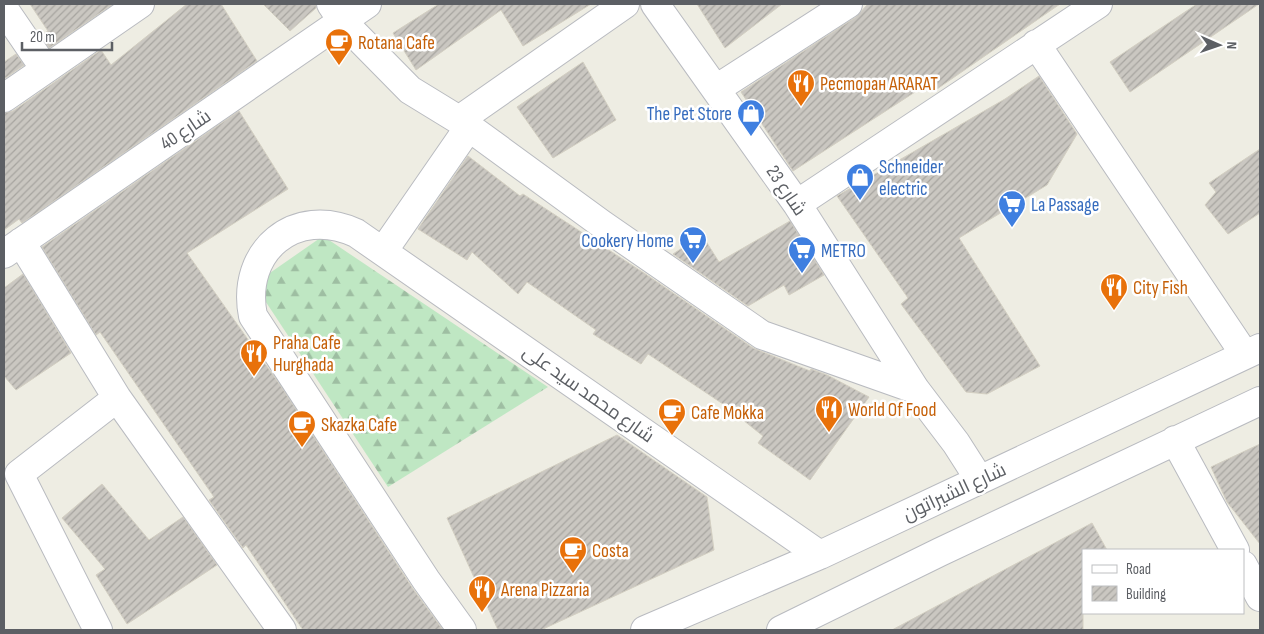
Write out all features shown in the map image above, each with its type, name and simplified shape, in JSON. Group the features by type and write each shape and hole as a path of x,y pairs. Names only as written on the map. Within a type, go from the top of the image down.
{"street":[{"path":"4,98 140,4"},
{"name":"شارع 40","path":"12,248 337,13 367,4"},
{"path":"384,250 464,124 625,4"},
{"name":"شارع 23","path":"655,4 797,204 915,389 956,443 978,479"},
{"path":"716,89 848,4"},
{"path":"797,204 1098,4"},
{"path":"4,9 45,69"},
{"path":"337,13 410,90 464,124 604,225 762,335 915,389"},
{"path":"1036,44 1253,352"},
{"name":"شارع محمد سيد على","path":"462,630 426,580 253,316 250,286 254,270 261,257 277,240 296,228 312,224 327,224 342,226 356,232 820,555"},
{"path":"12,248 116,398 282,630"},
{"name":"شارع الشيراتون","path":"645,630 820,555 978,479 1253,352"},
{"path":"98,630 19,474 116,398"},
{"path":"781,630 1260,401"},
{"path":"1175,440 1234,549"},
{"path":"1244,567 1260,597"}],"green space":[{"path":"323,236 548,387 388,487 254,284"}],"building":[{"path":"30,4 113,4 49,48 41,36 48,31"},
{"path":"187,4 221,4 257,61 22,223 19,219 4,230 4,113 13,111 101,50 111,65"},
{"path":"263,4 316,4 316,8 290,31"},
{"path":"439,4 591,4 523,46 501,10 416,70 393,33"},
{"path":"697,4 782,4 725,48"},
{"path":"868,4 1060,4 937,89 932,81 793,171 741,92 856,17"},
{"path":"1197,4 1259,4 1130,92 1110,62"},
{"path":"16,54 24,65 4,79 4,62"},
{"path":"583,62 616,120 553,158 517,107"},
{"path":"1039,76 1077,134 1047,185 959,238 1040,366 987,394 966,392 901,304 908,298 837,196 1005,99"},
{"path":"239,111 288,189 187,253 280,385 413,589 443,630 303,630 246,545 243,548 209,500 214,497 100,332 96,335 42,247"},
{"path":"1260,149 1260,213 1228,234 1205,205 1216,192 1209,183"},
{"path":"468,156 520,196 523,194 644,273 753,348 810,371 811,369 827,375 869,397 810,480 758,443 763,436 723,404 648,354 641,364 593,334 596,330 527,282 518,294 472,252 467,260 418,229"},
{"path":"790,221 824,275 789,295 784,285 748,306 673,254 702,235 719,262"},
{"path":"23,274 71,353 16,390 4,376 4,288"},
{"path":"617,435 707,497 714,550 541,630 498,630 447,518"},
{"path":"1260,444 1260,544 1227,502 1211,467"},
{"path":"102,484 149,540 183,517 217,565 127,624 96,575 105,569 62,518"},
{"path":"1092,523 1106,549 1082,549 1083,630 892,630"}],"place":[{"name":"Rotana Cafe","path":"339,66"},
{"name":"Ресторан ARARAT","path":"801,107"},
{"name":"The Pet Store","path":"751,137"},
{"name":"Schneider electric","path":"860,201"},
{"name":"La Passage","path":"1012,228"},
{"name":"Cookery Home","path":"693,264"},
{"name":"METRO","path":"802,274"},
{"name":"City Fish","path":"1114,311"},
{"name":"Praha Cafe Hurghada","path":"254,377"},
{"name":"World Of Food","path":"829,433"},
{"name":"Cafe Mokka","path":"672,436"},
{"name":"Skazka Cafe","path":"302,448"},
{"name":"Costa","path":"573,574"},
{"name":"Arena Pizzaria","path":"482,613"}]}
